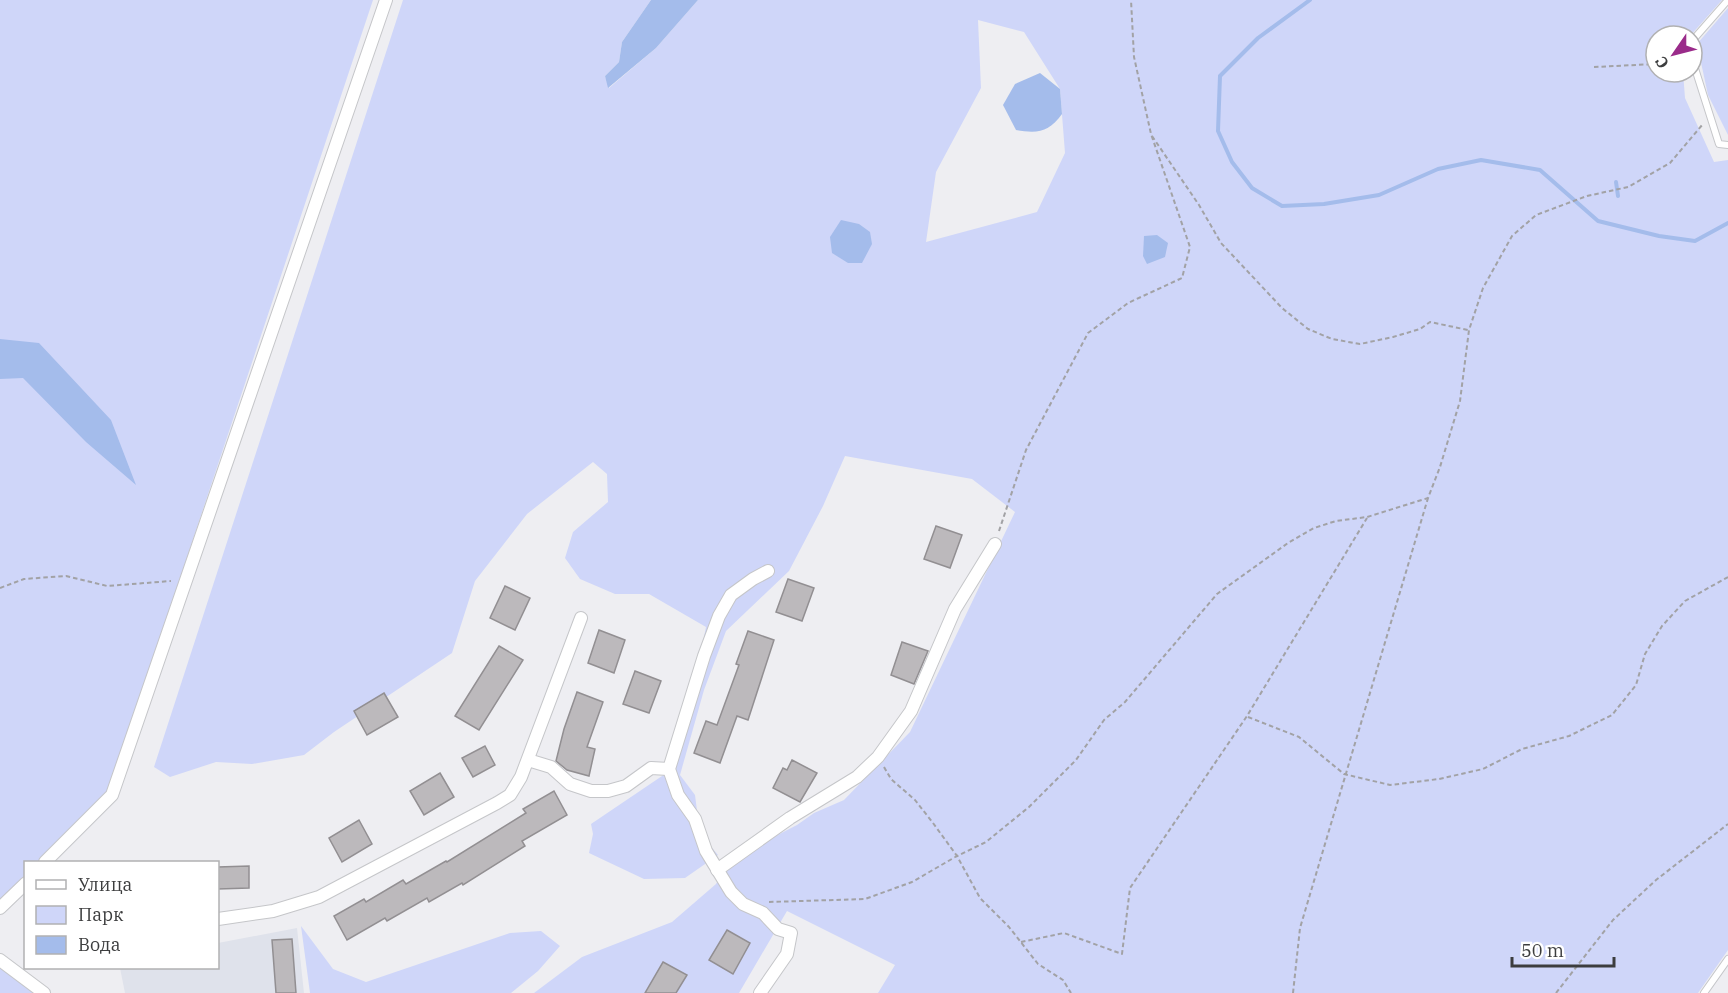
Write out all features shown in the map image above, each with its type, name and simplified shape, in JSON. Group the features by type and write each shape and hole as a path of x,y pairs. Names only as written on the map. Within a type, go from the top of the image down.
{"street":[{"path":"46,861 112,795 386,0"},
{"path":"717,870 790,818 857,777 878,757 911,711 955,609 994,544"},
{"path":"760,993 787,954 791,933 778,929 764,913 743,904 731,892 706,852 695,819 678,795 669,769 704,656 719,616 731,595 768,571"},
{"path":"219,920 273,911 319,897 510,795 528,760 581,618"},
{"path":"528,760 550,767 570,784 591,791 608,791 626,786 651,768 669,769"},
{"path":"0,908 24,886"},
{"path":"0,960 44,993"}],"lane":[{"path":"1704,27 1728,0"},
{"path":"1700,84 1719,144 1728,145"},
{"path":"1704,993 1728,958"}],"path":[{"path":"994,544 1026,450 1088,333 1128,303 1182,278 1190,247 1151,134 1134,57 1131,0"},
{"path":"1594,67 1644,64"},
{"path":"1293,993 1300,928 1344,774 1460,401 1469,330 1483,288 1512,236 1536,215 1587,196 1628,187 1670,163 1709,116"},
{"path":"1151,134 1199,205 1221,243 1282,308 1308,329 1332,339 1360,344 1420,329 1430,322 1469,330"},
{"path":"743,904 865,899 912,882 986,842 1054,783 1076,760 1104,720 1125,702 1217,594 1288,543 1314,528 1336,520 1367,517 1428,498"},
{"path":"1021,942 1064,933 1122,954 1130,888 1246,716 1367,517"},
{"path":"0,588 24,579 66,576 107,586 186,579"},
{"path":"1246,716 1299,737 1344,774 1390,785 1439,779 1483,769 1522,749 1569,736 1612,715 1636,685 1645,654 1662,626 1685,602 1728,577"},
{"path":"878,757 891,779 915,800 957,856 980,898 1038,964 1063,980 1071,993"},
{"path":"1556,993 1613,920 1656,880 1728,824"}],"shaded area":[{"path":"297,928 304,993 125,993 120,969 219,969 219,943"}],"green space":[{"path":"0,0 373,0 109,791 39,861 24,861 24,876 0,901"},
{"path":"403,0 651,0 622,42 619,62 605,76 609,88 656,48 698,0 1722,0 1701,24 1644,24 1644,84 1684,84 1685,98 1714,162 1728,160 1728,950 1698,993 878,993 895,965 787,911 739,993 534,993 582,957 672,922 716,884 729,860 797,825 814,813 844,800 910,732 1015,512 972,479 845,456 823,506 789,571 726,631 704,690 680,775 695,795 700,834 718,855 685,878 644,879 589,853 593,834 591,824 665,774 690,706 706,627 649,594 615,594 580,579 565,558 573,532 608,502 607,474 593,462 527,514 475,581 452,653 334,732 304,755 252,764 216,762 170,777 154,767","holes":["978,20 1024,32 1060,89 1065,153 1037,212 926,242 936,172 981,88"]},
{"path":"1728,8 1728,135 1708,95 1704,76 1704,36"},
{"path":"301,926 333,969 366,982 510,933 541,931 560,946 538,971 511,993 310,993"},
{"path":"0,966 35,993 0,993"}],"water":[{"path":"651,0 698,0 656,48 608,88 605,76 619,62 622,42"},
{"path":"1040,73 1060,89 1062,114 1048,128 1031,132 1016,130 1003,105 1015,84"},
{"path":"841,220 859,224 870,232 872,244 862,263 848,263 832,253 830,237"},
{"path":"1157,235 1168,243 1165,257 1147,264 1143,256 1144,236"},
{"path":"0,339 39,343 111,420 136,485 86,442 23,378 0,379"}],"building":[{"path":"936,526 962,535 950,568 924,559"},
{"path":"788,579 814,588 802,621 776,612"},
{"path":"505,586 530,598 515,630 490,618"},
{"path":"599,630 625,640 614,673 588,663"},
{"path":"748,631 774,640 748,720 737,716 720,763 694,753 706,721 717,725 739,665 736,664"},
{"path":"902,642 928,651 914,684 891,675"},
{"path":"499,646 523,660 479,730 455,716"},
{"path":"635,671 661,681 649,713 623,704"},
{"path":"577,692 603,702 587,747 595,749 589,776 567,770 556,761"},
{"path":"384,693 398,717 367,735 354,711"},
{"path":"485,746 495,765 473,777 462,758"},
{"path":"792,760 817,773 800,802 773,788 783,768 787,770"},
{"path":"440,773 454,797 424,815 410,791"},
{"path":"554,791 567,815 522,841 525,846 463,885 462,883 429,902 427,898 387,921 385,918 347,940 334,916 364,899 366,902 403,880 406,884 447,862 526,813 523,809"},
{"path":"359,820 372,844 342,862 329,838"},
{"path":"249,866 249,888 219,889 219,867"},
{"path":"727,930 750,943 733,974 709,960"},
{"path":"292,939 296,993 276,993 272,940"},
{"path":"663,962 687,975 676,993 645,993"}],"waterway":[{"path":"1310,0 1258,38 1220,76 1218,131 1232,162 1252,188 1282,206 1324,204 1379,195 1438,169 1481,160 1540,170 1598,221 1659,236 1695,241 1728,223"},
{"path":"1616,182 1618,196"}]}
